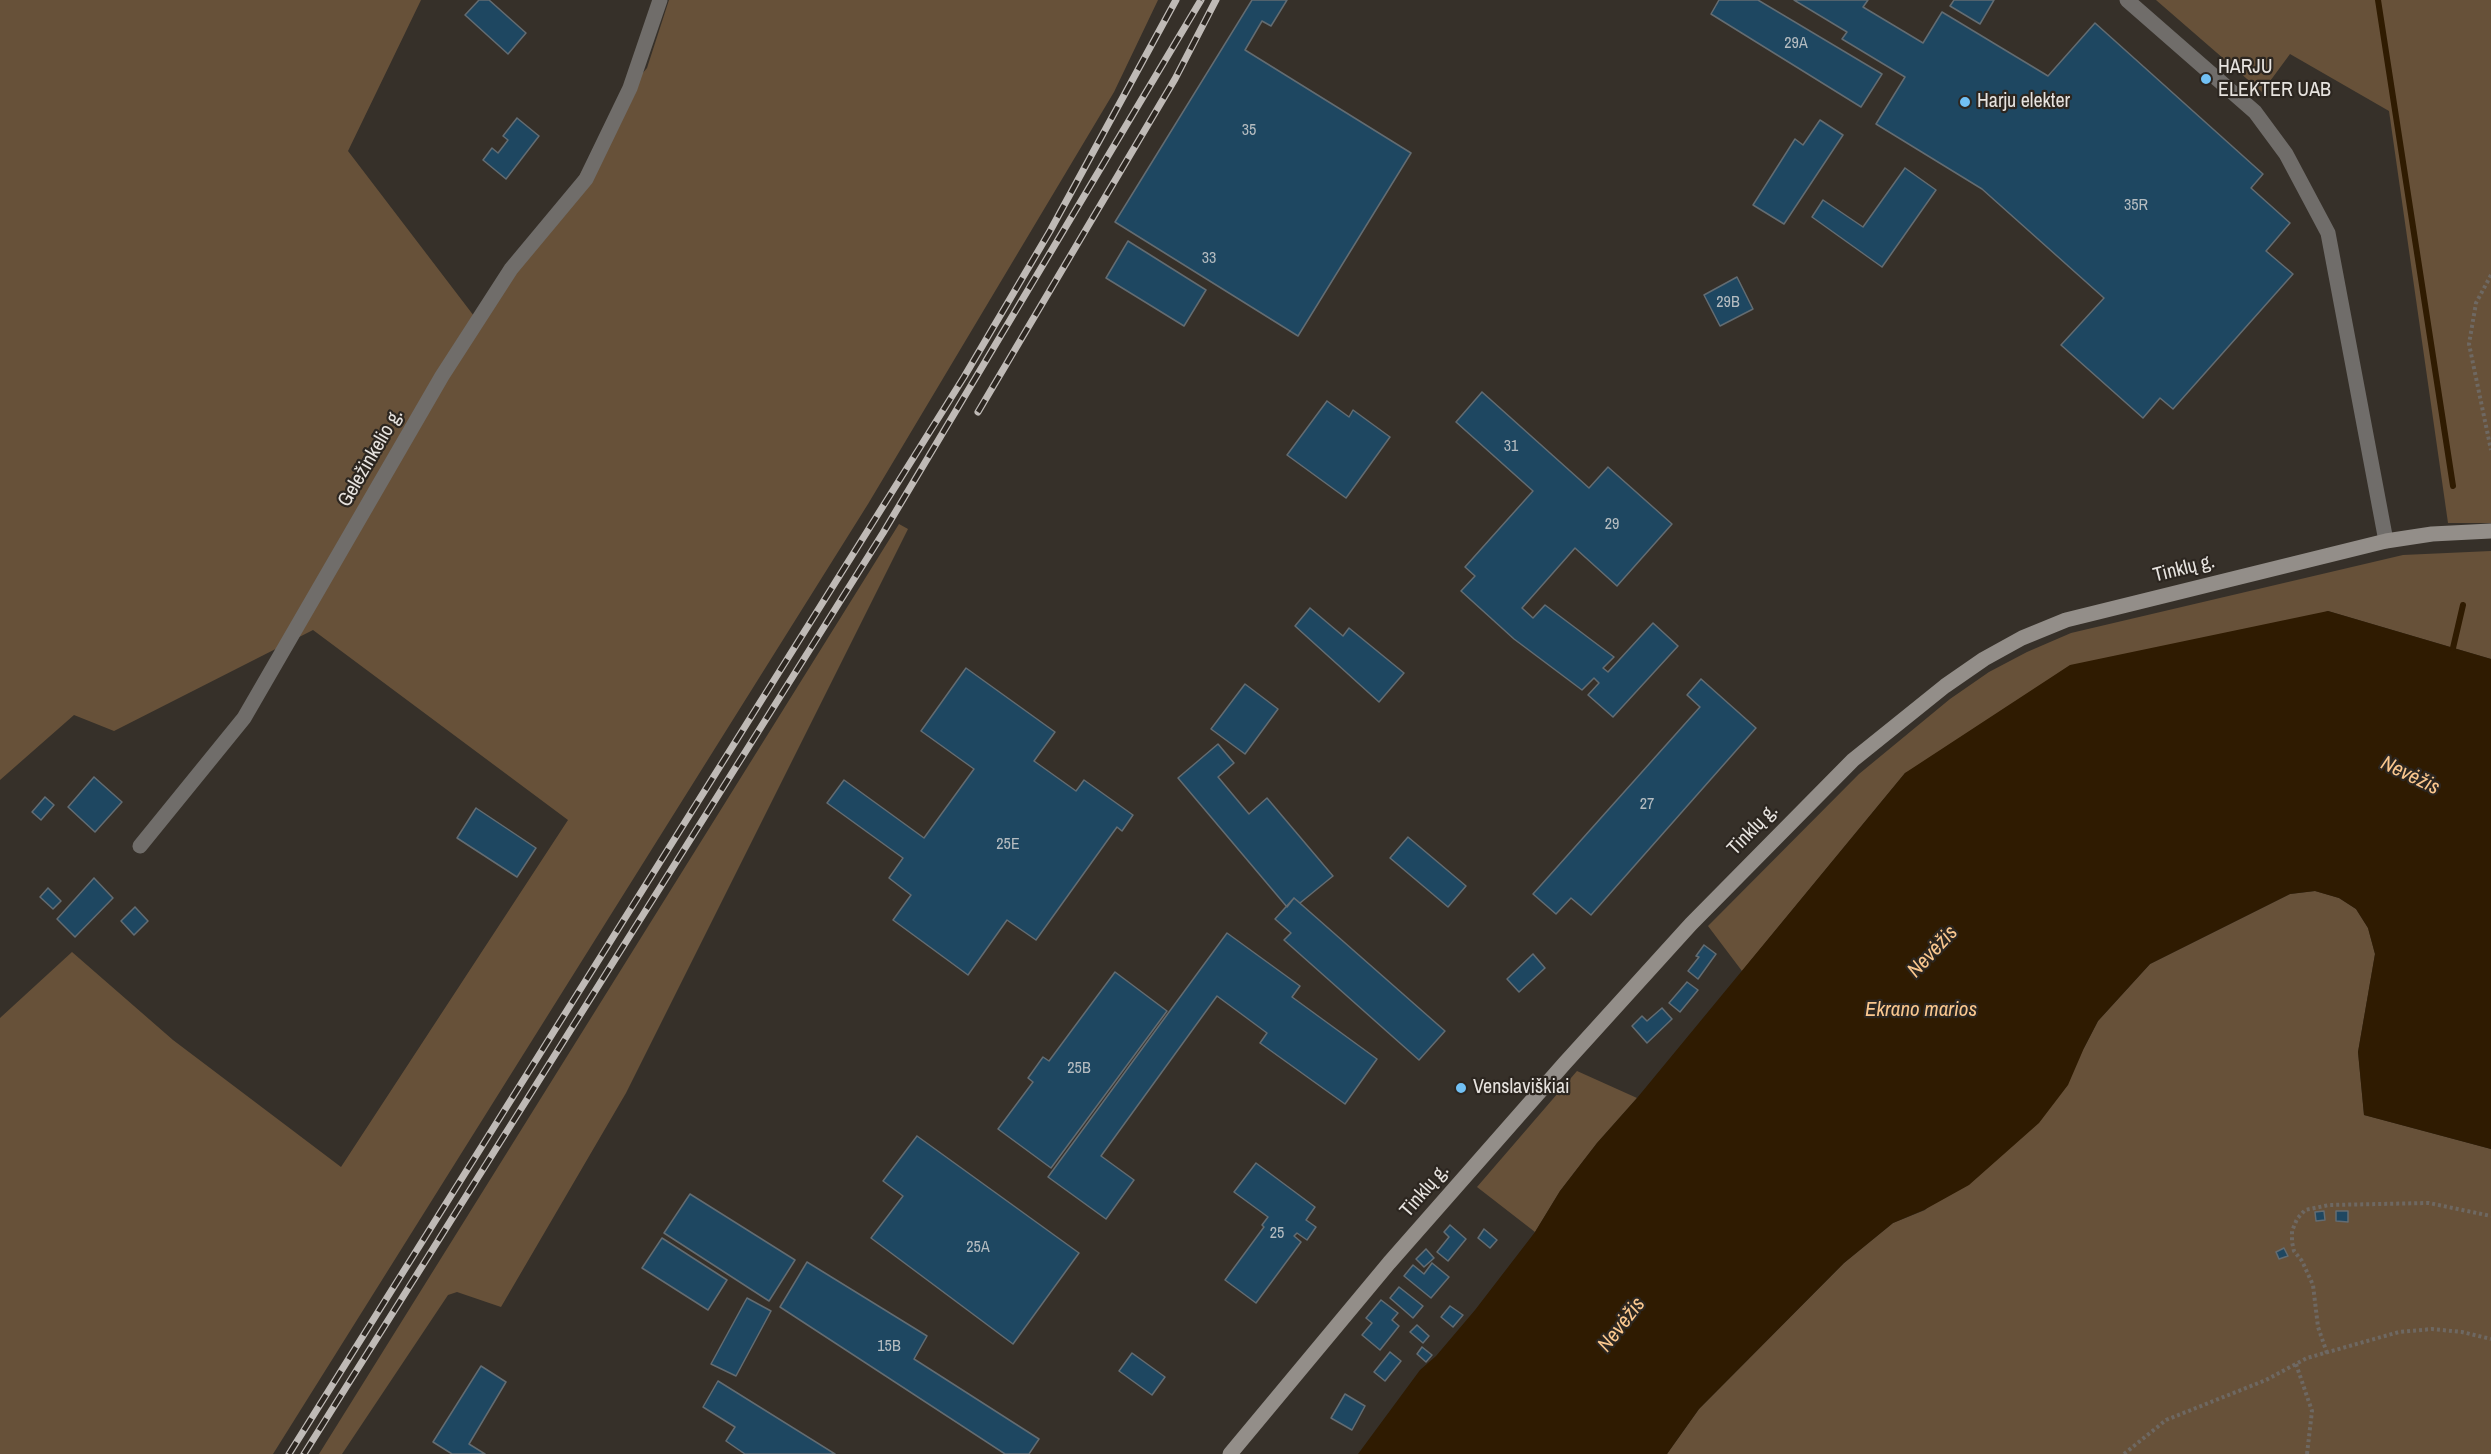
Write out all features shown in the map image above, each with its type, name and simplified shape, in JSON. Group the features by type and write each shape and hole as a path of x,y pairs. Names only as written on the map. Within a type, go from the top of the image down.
{"main road":[{"name":"Tinklų g.","path":"1230,1454 1389,1263 1691,924 1853,760 1935,693 1984,659 2022,638 2066,620 2386,541 2432,534 2491,531"}],"street":[{"name":"Geležinkelio g.","path":"140,846 244,718 442,376 511,269 586,179 630,88 660,0"},
{"path":"2127,0 2255,112 2286,154 2328,233 2386,541"}],"path":[{"path":"2491,275 2476,303 2469,344 2491,450"},
{"path":"2326,1353 2318,1327 2313,1285 2302,1261 2294,1251 2292,1242 2292,1231 2296,1219 2305,1210 2329,1205 2429,1203 2491,1216"},
{"path":"2124,1454 2166,1420 2326,1353 2399,1332 2432,1329 2462,1332 2491,1339"},
{"path":"2296,1364 2312,1411 2307,1454"}],"shaded area":[{"path":"0,0 421,0 348,151 477,320 556,216 630,88 647,68 669,0 1158,0 1114,92 868,504 273,1454 0,1454 0,1018 72,952 173,1040 341,1167 568,820 313,630 114,731 74,715 0,780"},
{"path":"2156,0 2491,0 2491,523 2448,523 2389,111 2290,54 2262,92"},
{"path":"899,524 908,529 626,1093 501,1307 457,1292 448,1295 342,1454 319,1454"},
{"path":"2491,551 2491,659 2328,611 1905,773 1742,971 1708,926 1859,774 1950,699 1989,672 2027,652 2071,633 2403,555"},
{"path":"2315,891 2339,898 2356,909 2368,928 2375,954 2358,1052 2364,1115 2491,1149 2491,1454 1667,1454 1699,1409 1844,1263 1893,1223 1925,1210 2084,1048 2098,1021 2150,964 2290,894"},
{"path":"1577,1071 1637,1098 1597,1143 1560,1191 1535,1232 1477,1187"}],"water":[{"name":"Ekrano marios","path":"2328,611 2491,659 2491,1149 2364,1115 2358,1052 2375,954 2368,928 2356,909 2339,898 2315,891 2290,894 2150,964 2098,1021 2068,1085 2039,1123 1969,1185 1924,1210 1893,1223 1844,1263 1699,1409 1667,1454 1358,1454 1420,1370 1436,1356 1475,1310 1535,1232 1560,1191 1597,1143 1637,1098 1905,773 2070,665"}],"building":[{"path":"479,0 489,0 526,33 508,54 465,15"},
{"path":"1252,0 1287,0 1271,26 1262,21 1245,50 1411,153 1298,336 1115,222"},
{"path":"1719,0 1758,0 1882,74 1861,107 1711,14"},
{"path":"1794,0 1868,0 1863,7 1923,43 1942,12 2048,76 2095,23 2263,174 2251,188 2290,223 2266,251 2293,274 2173,409 2160,398 2143,418 2061,345 2104,298 1982,189 1876,124 1905,77 1842,39 1847,32"},
{"path":"1954,0 1994,0 1980,24 1950,6"},
{"path":"517,118 539,136 506,179 483,160 492,148 498,153 508,140 503,136"},
{"path":"1820,120 1843,135 1784,224 1753,205 1795,139 1803,145"},
{"path":"1905,168 1936,190 1882,267 1812,217 1823,200 1863,227"},
{"path":"1128,241 1206,290 1184,326 1106,278"},
{"path":"1737,277 1753,309 1720,326 1704,295"},
{"path":"1482,392 1589,488 1608,467 1672,524 1617,586 1575,548 1522,608 1533,618 1545,605 1614,657 1603,668 1608,672 1653,623 1678,646 1613,717 1588,695 1599,683 1594,678 1582,690 1514,639 1461,591 1475,576 1465,567 1533,491 1456,422"},
{"path":"1327,401 1349,417 1353,410 1390,437 1346,498 1287,455"},
{"path":"1310,608 1343,636 1349,628 1404,673 1379,702 1295,626"},
{"path":"966,668 1055,732 1034,761 1076,791 1084,780 1133,815 1122,831 1117,827 1036,940 1007,920 968,975 893,920 911,895 889,878 903,858 827,803 844,780 924,838 974,769 921,731"},
{"path":"1701,679 1756,728 1591,915 1571,898 1556,914 1533,894 1700,707 1687,695"},
{"path":"1245,684 1278,709 1245,754 1211,729"},
{"path":"1218,744 1234,763 1218,777 1249,814 1267,798 1333,876 1300,903 1294,898 1287,907 1178,778"},
{"path":"94,777 122,802 95,832 68,807"},
{"path":"45,797 54,805 41,820 32,812"},
{"path":"476,808 536,848 517,877 457,838"},
{"path":"1408,837 1466,886 1448,907 1390,858"},
{"path":"94,878 113,898 75,937 57,919"},
{"path":"48,888 61,901 53,909 40,897"},
{"path":"1294,898 1445,1031 1419,1060 1284,940 1291,933 1275,919"},
{"path":"135,907 148,921 134,935 121,921"},
{"path":"1227,933 1300,986 1292,997 1377,1059 1345,1104 1260,1043 1267,1033 1217,996 1101,1156 1134,1180 1106,1219 1048,1177"},
{"path":"1704,945 1716,954 1698,979 1688,971 1699,957 1696,956"},
{"path":"1533,954 1545,968 1519,992 1507,979"},
{"path":"1115,972 1167,1011 1051,1168 998,1129 1033,1082 1028,1078 1043,1057 1049,1061"},
{"path":"1687,982 1698,990 1680,1012 1669,1003"},
{"path":"1662,1008 1672,1019 1647,1043 1632,1026 1642,1016 1647,1021"},
{"path":"917,1136 1079,1253 1013,1344 871,1238 903,1196 883,1181"},
{"path":"1256,1163 1315,1207 1306,1220 1316,1227 1307,1240 1297,1233 1294,1236 1301,1242 1256,1303 1225,1280 1264,1227 1262,1225 1268,1217 1234,1192"},
{"path":"690,1194 795,1260 769,1301 664,1233"},
{"path":"2324,1211 2325,1220 2316,1221 2315,1212"},
{"path":"2336,1211 2348,1211 2348,1222 2336,1221"},
{"path":"1450,1225 1466,1239 1448,1261 1437,1252 1449,1237 1444,1232"},
{"path":"1484,1229 1497,1240 1490,1248 1478,1238"},
{"path":"662,1238 727,1280 708,1310 642,1268"},
{"path":"2284,1248 2288,1256 2279,1259 2276,1252"},
{"path":"1426,1249 1434,1258 1424,1267 1416,1259"},
{"path":"807,1262 927,1336 914,1359 1039,1439 1029,1454 1005,1454 780,1307"},
{"path":"1432,1263 1449,1277 1431,1298 1404,1276 1413,1265 1424,1274"},
{"path":"1399,1287 1423,1306 1413,1318 1390,1298"},
{"path":"747,1298 771,1311 736,1376 711,1364"},
{"path":"1381,1300 1398,1313 1392,1320 1399,1326 1380,1350 1362,1335 1372,1323 1366,1318"},
{"path":"1450,1306 1463,1315 1453,1327 1441,1317"},
{"path":"1417,1325 1429,1336 1423,1343 1410,1332"},
{"path":"1422,1347 1432,1355 1426,1362 1417,1354"},
{"path":"1390,1352 1401,1361 1385,1381 1374,1372"},
{"path":"1132,1353 1165,1377 1152,1395 1119,1371"},
{"path":"481,1366 506,1382 469,1444 485,1454 452,1454 433,1442"},
{"path":"718,1381 835,1454 745,1454 726,1441 735,1427 703,1407"},
{"path":"1345,1394 1365,1406 1352,1430 1331,1418"}],"waterway":[{"path":"2378,0 2453,486"},
{"path":"2453,648 2463,605"}],"railway":[{"path":"289,1454 964,377 1050,231 1176,0"},
{"path":"304,1454 883,533 1201,0"},
{"path":"978,412 1175,79 1216,0"}],"place":[{"name":"HARJU ELEKTER UAB","path":"2206,79"},
{"name":"Harju elekter","path":"1965,102"},
{"name":"Venslaviškiai","path":"1461,1088"}],"water label":[{"name":"Nevėžis","path":"2410,776"},
{"name":"Nevėžis","path":"1933,952"},
{"name":"Nevėžis","path":"1622,1325"}]}
